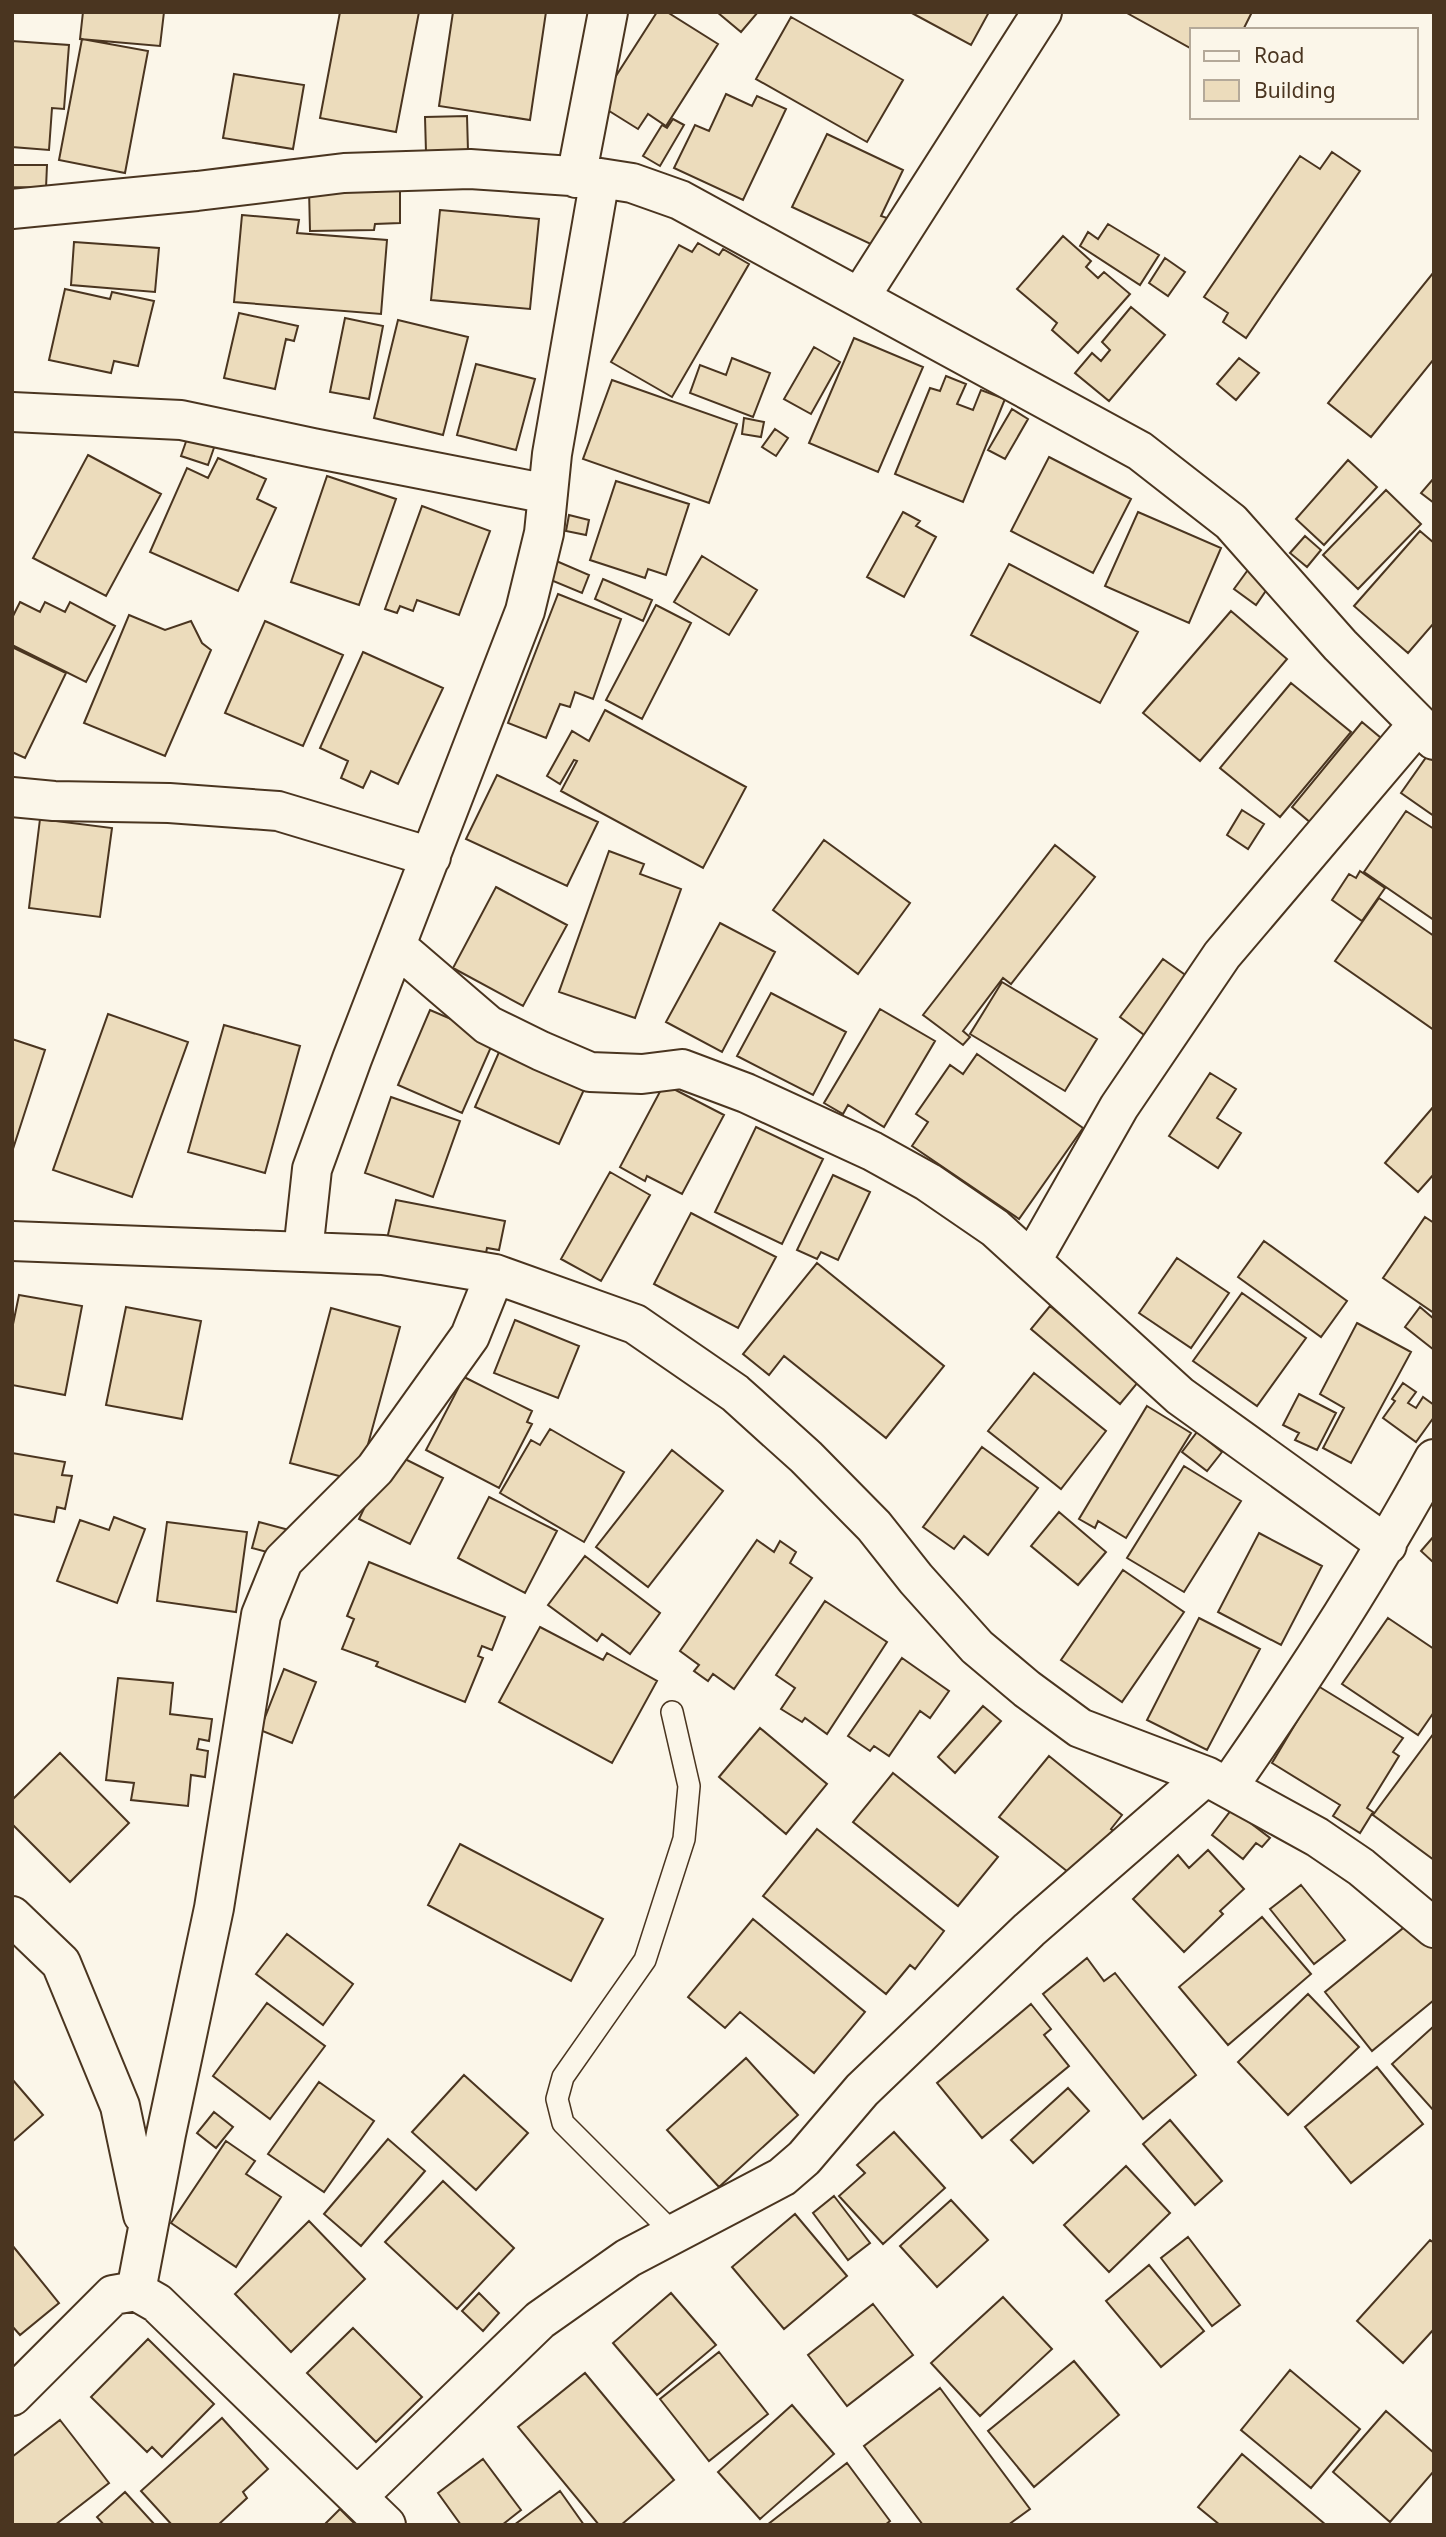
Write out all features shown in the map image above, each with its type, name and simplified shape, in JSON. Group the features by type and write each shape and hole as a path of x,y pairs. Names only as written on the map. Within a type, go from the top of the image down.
{"street":[{"path":"303,1252 312,1169 525,611 544,533 608,12"},
{"path":"860,297 1042,12"},
{"path":"12,209 344,173 470,169 632,184 680,200 1140,451 1231,522 1349,654 1426,732 1222,955 1119,1107 1032,1260"},
{"path":"12,412 181,420 548,494"},
{"path":"12,797 169,803 278,811 431,857"},
{"path":"396,946 488,1025 520,1041 590,1072 642,1074 682,1069 733,1088 873,1151 928,1182 995,1228 1180,1396 1387,1545"},
{"path":"12,1241 383,1255 495,1274 635,1324 735,1393 806,1457 874,1526 916,1579 977,1647 1027,1689 1080,1728 1217,1781 1317,1837 1361,1867 1434,1928"},
{"path":"136,2291 214,1908 261,1615 282,1561 374,1469 470,1336 495,1274"},
{"path":"357,2497 540,2320 628,2258 782,2177 804,2158 862,2090 1029,1930 1217,1781 1299,1685 1387,1545 1434,1460"},
{"path":"12,1916 61,1963 67,1975 120,2106 147,2234"},
{"path":"12,2396 113,2295 136,2291 157,2303 386,2525"}],"lane":[{"path":"673,1712 689,1786 684,1839 645,1960 563,2077 557,2099 563,2123 674,2234"}],"building":[{"path":"83,12 164,12 160,46 80,39"},
{"path":"340,12 419,12 396,132 320,118"},
{"path":"453,12 546,12 530,120 439,106"},
{"path":"657,12 667,12 718,44 666,126 648,114 638,129 598,104"},
{"path":"717,12 758,12 741,32"},
{"path":"910,12 989,12 971,45"},
{"path":"1252,12 1244,28 1190,28 1190,48 1127,13"},
{"path":"791,17 903,80 867,142 756,79"},
{"path":"82,39 148,51 125,173 59,160"},
{"path":"12,41 69,45 64,109 52,108 49,150 12,147"},
{"path":"234,74 304,85 293,149 223,138"},
{"path":"726,94 752,106 757,96 786,109 743,200 674,168 695,125 709,131"},
{"path":"467,116 468,151 426,152 425,117"},
{"path":"673,119 684,125 660,166 643,156 662,125 667,128"},
{"path":"827,134 903,170 881,216 890,219 877,247 792,207"},
{"path":"1332,152 1360,171 1246,338 1223,322 1228,313 1204,297 1300,156 1320,169"},
{"path":"12,165 47,165 46,188 12,187"},
{"path":"400,188 400,223 375,224 374,230 310,231 309,189"},
{"path":"440,210 539,219 530,309 431,300"},
{"path":"242,215 299,220 297,233 387,240 381,314 234,302"},
{"path":"1108,224 1159,255 1140,285 1080,246 1088,232 1098,239"},
{"path":"1063,236 1091,261 1086,267 1098,278 1104,272 1130,294 1078,353 1052,330 1057,323 1017,289"},
{"path":"74,242 159,248 155,292 71,285"},
{"path":"698,243 719,255 723,249 749,264 672,397 611,362 679,245 692,252"},
{"path":"1165,258 1185,272 1168,296 1149,283"},
{"path":"1433,273 1434,359 1371,437 1328,403"},
{"path":"65,289 110,299 112,292 154,301 138,366 114,361 111,373 49,360"},
{"path":"1131,307 1165,335 1109,401 1075,373 1092,353 1101,361 1110,350 1102,342"},
{"path":"239,313 298,326 294,341 286,339 275,389 224,378"},
{"path":"345,318 383,326 369,399 330,392"},
{"path":"398,320 468,337 443,435 374,418"},
{"path":"854,338 923,367 878,472 809,443"},
{"path":"814,347 840,362 811,414 784,399"},
{"path":"732,358 770,373 753,417 690,393 700,365 726,375"},
{"path":"1239,358 1259,373 1236,400 1217,384"},
{"path":"476,364 535,379 516,450 457,435"},
{"path":"946,376 966,384 957,404 973,410 981,390 1005,399 963,502 895,474 930,388 940,391"},
{"path":"612,380 737,424 709,503 583,459"},
{"path":"1012,409 1028,419 1005,459 988,450"},
{"path":"744,418 764,422 761,437 742,434"},
{"path":"775,429 788,438 776,456 762,447"},
{"path":"189,433 216,442 208,465 181,456"},
{"path":"88,455 161,494 106,596 33,558"},
{"path":"1049,457 1131,499 1093,573 1011,531"},
{"path":"218,458 266,479 257,499 276,508 238,591 150,552 187,468 208,478"},
{"path":"1348,460 1377,487 1324,545 1296,519"},
{"path":"327,476 396,499 359,605 291,582"},
{"path":"1434,478 1434,503 1421,493"},
{"path":"616,481 689,504 666,575 648,569 645,578 590,560"},
{"path":"1386,490 1421,524 1358,589 1323,555"},
{"path":"422,506 490,531 459,615 417,600 413,611 400,606 397,613 385,609"},
{"path":"903,512 920,521 916,526 936,537 904,597 867,577"},
{"path":"1138,512 1221,548 1189,623 1105,586"},
{"path":"569,515 589,520 586,535 566,531"},
{"path":"1420,531 1434,543 1434,623 1408,653 1354,606"},
{"path":"1305,536 1321,550 1307,567 1290,553"},
{"path":"702,556 757,590 729,635 674,602"},
{"path":"554,560 589,575 582,593 546,578"},
{"path":"1009,564 1138,632 1100,703 971,635"},
{"path":"1250,567 1272,582 1256,605 1234,589"},
{"path":"603,579 652,600 643,621 595,599"},
{"path":"558,594 621,619 593,699 575,692 570,707 560,704 546,738 508,723"},
{"path":"20,602 40,612 45,602 65,612 70,602 115,626 86,682 12,645 12,618"},
{"path":"656,605 691,623 642,719 606,700"},
{"path":"1231,611 1287,659 1200,761 1143,713"},
{"path":"129,615 165,630 191,621 202,643 211,650 165,756 84,723"},
{"path":"265,621 343,655 303,746 225,713"},
{"path":"12,647 66,673 25,758 12,752"},
{"path":"363,652 443,688 398,784 371,771 363,788 341,778 348,761 320,748"},
{"path":"1291,683 1351,732 1280,817 1220,768"},
{"path":"605,710 746,787 703,868 561,791 577,761 574,760 560,784 547,776 572,731 589,741"},
{"path":"1362,722 1381,738 1311,823 1292,807"},
{"path":"1427,756 1434,761 1434,816 1401,793"},
{"path":"497,775 598,822 567,886 466,839"},
{"path":"1242,810 1264,824 1248,849 1227,835"},
{"path":"1406,811 1434,829 1434,920 1364,872"},
{"path":"40,819 112,828 100,917 29,908"},
{"path":"824,840 910,903 858,974 773,910"},
{"path":"1055,845 1095,877 1011,984 1003,978 963,1031 970,1037 963,1045 923,1015"},
{"path":"609,851 644,864 640,874 681,889 635,1018 559,992"},
{"path":"1360,871 1385,888 1362,921 1332,900 1349,874 1356,878"},
{"path":"496,887 567,925 523,1006 453,968"},
{"path":"1379,898 1434,936 1434,1030 1335,961"},
{"path":"720,923 775,952 722,1052 666,1022"},
{"path":"1163,959 1191,979 1147,1037 1120,1017"},
{"path":"1002,982 1097,1039 1065,1091 970,1034"},
{"path":"771,993 846,1032 813,1095 737,1056"},
{"path":"880,1009 935,1041 884,1127 848,1105 843,1114 824,1103"},
{"path":"430,1010 495,1038 462,1113 398,1085"},
{"path":"108,1014 188,1042 132,1197 53,1170"},
{"path":"224,1025 300,1046 265,1173 188,1152"},
{"path":"12,1039 45,1050 12,1152"},
{"path":"503,1043 588,1081 559,1144 475,1107"},
{"path":"977,1054 1083,1128 1019,1219 912,1146 928,1122 916,1114 950,1065 963,1074"},
{"path":"1210,1073 1236,1089 1217,1118 1241,1133 1218,1168 1169,1136"},
{"path":"664,1084 724,1115 682,1194 647,1176 645,1181 620,1167"},
{"path":"391,1097 460,1121 433,1197 365,1173"},
{"path":"1434,1106 1434,1174 1418,1192 1385,1163"},
{"path":"756,1127 823,1159 782,1244 715,1212"},
{"path":"610,1172 650,1195 601,1281 561,1259"},
{"path":"833,1175 870,1192 838,1260 821,1252 817,1259 797,1250"},
{"path":"396,1200 505,1221 499,1250 487,1248 485,1258 387,1239"},
{"path":"691,1213 776,1257 738,1328 654,1284"},
{"path":"1425,1217 1434,1223 1434,1313 1383,1278"},
{"path":"1264,1241 1347,1301 1321,1337 1238,1277"},
{"path":"1177,1258 1229,1293 1191,1348 1139,1313"},
{"path":"817,1263 944,1366 886,1438 784,1356 769,1375 743,1354"},
{"path":"1242,1293 1306,1338 1257,1406 1193,1361"},
{"path":"19,1295 82,1306 65,1395 12,1385 12,1329"},
{"path":"1050,1306 1139,1381 1120,1404 1031,1329"},
{"path":"126,1307 201,1321 182,1419 106,1405"},
{"path":"1420,1307 1434,1319 1434,1350 1405,1327"},
{"path":"331,1308 400,1327 358,1481 290,1463"},
{"path":"515,1320 579,1346 558,1398 494,1373"},
{"path":"1357,1323 1411,1352 1351,1463 1323,1448 1344,1408 1320,1394"},
{"path":"1034,1373 1106,1431 1061,1489 988,1431"},
{"path":"464,1377 532,1411 527,1422 532,1424 499,1488 426,1450"},
{"path":"1403,1383 1416,1392 1408,1403 1416,1408 1423,1397 1434,1405 1434,1417 1416,1442 1383,1418"},
{"path":"1299,1394 1336,1413 1317,1450 1295,1440 1299,1433 1283,1425"},
{"path":"1147,1406 1191,1433 1126,1538 1098,1521 1095,1528 1079,1519"},
{"path":"550,1429 624,1472 584,1542 500,1493 531,1440 540,1445"},
{"path":"1197,1432 1222,1452 1207,1471 1182,1452"},
{"path":"982,1447 1038,1488 988,1555 964,1536 954,1549 923,1527"},
{"path":"672,1450 723,1491 648,1587 596,1547"},
{"path":"391,1452 443,1478 410,1544 359,1519"},
{"path":"12,1453 65,1462 62,1475 72,1476 65,1509 57,1507 54,1522 12,1514"},
{"path":"1184,1466 1241,1501 1184,1592 1127,1558"},
{"path":"489,1497 557,1531 525,1593 458,1558"},
{"path":"1059,1512 1106,1552 1078,1585 1031,1546"},
{"path":"114,1517 145,1529 117,1603 57,1581 80,1520 109,1530"},
{"path":"167,1522 247,1532 236,1612 157,1601"},
{"path":"259,1522 289,1530 282,1556 252,1548"},
{"path":"1259,1533 1322,1566 1281,1645 1218,1612"},
{"path":"1434,1536 1434,1563 1421,1551"},
{"path":"757,1540 774,1552 780,1541 796,1552 790,1563 812,1578 734,1689 713,1674 708,1681 694,1671 699,1665 680,1651"},
{"path":"585,1556 660,1613 630,1654 602,1634 597,1641 548,1605"},
{"path":"369,1562 505,1617 492,1650 482,1646 478,1656 483,1658 465,1702 376,1666 378,1662 342,1649 354,1619 347,1616"},
{"path":"1123,1570 1184,1612 1122,1702 1061,1660"},
{"path":"825,1601 887,1642 827,1734 805,1718 802,1722 781,1709 795,1688 776,1675"},
{"path":"1199,1618 1260,1649 1207,1750 1147,1720"},
{"path":"1388,1618 1434,1649 1434,1712 1418,1735 1342,1684"},
{"path":"540,1627 603,1660 607,1653 657,1681 612,1763 499,1702"},
{"path":"902,1658 949,1691 930,1718 920,1711 889,1756 874,1746 870,1751 848,1736"},
{"path":"284,1669 316,1682 292,1743 260,1730"},
{"path":"118,1678 173,1683 170,1714 212,1719 209,1741 199,1739 197,1749 208,1751 205,1777 191,1775 188,1806 131,1800 134,1783 106,1780"},
{"path":"1318,1686 1403,1738 1393,1752 1399,1756 1367,1808 1373,1812 1360,1833 1333,1816 1340,1805 1272,1763"},
{"path":"983,1706 1001,1721 955,1773 938,1757"},
{"path":"760,1728 827,1784 786,1834 719,1777"},
{"path":"1434,1733 1434,1860 1373,1815"},
{"path":"60,1753 129,1823 70,1882 12,1824 12,1800"},
{"path":"1049,1756 1122,1815 1111,1829 1118,1835 1073,1876 999,1817"},
{"path":"893,1773 998,1857 958,1906 853,1822"},
{"path":"1232,1809 1270,1838 1262,1847 1256,1843 1243,1859 1212,1835"},
{"path":"817,1829 944,1931 915,1969 910,1965 886,1994 763,1896"},
{"path":"460,1844 603,1919 571,1981 428,1905"},
{"path":"1208,1850 1244,1889 1220,1911 1223,1914 1184,1952 1133,1899 1178,1855 1189,1868"},
{"path":"1301,1885 1345,1940 1314,1964 1270,1909"},
{"path":"1262,1917 1311,1974 1228,2045 1179,1987"},
{"path":"753,1919 865,2012 814,2073 740,2012 725,2028 688,1997"},
{"path":"1413,1920 1434,1945 1434,2000 1372,2051 1325,1992"},
{"path":"287,1934 353,1984 323,2025 256,1974"},
{"path":"1087,1958 1104,1981 1115,1973 1196,2075 1143,2119 1043,1994"},
{"path":"1308,1994 1359,2047 1288,2115 1238,2062"},
{"path":"267,2003 325,2046 270,2119 213,2076"},
{"path":"1031,2004 1051,2029 1044,2035 1069,2066 982,2138 937,2083"},
{"path":"1434,2026 1434,2111 1392,2064"},
{"path":"746,2058 798,2115 719,2187 667,2130"},
{"path":"1377,2067 1423,2124 1351,2183 1305,2127"},
{"path":"464,2075 528,2133 476,2190 412,2132"},
{"path":"12,2079 43,2115 12,2142"},
{"path":"319,2082 374,2121 324,2192 268,2154"},
{"path":"1068,2088 1089,2111 1033,2163 1011,2140"},
{"path":"214,2112 233,2127 216,2148 197,2133"},
{"path":"1170,2120 1222,2181 1195,2205 1143,2144"},
{"path":"894,2132 945,2188 883,2244 839,2196 865,2173 857,2165"},
{"path":"388,2139 425,2171 361,2246 324,2214"},
{"path":"226,2141 255,2161 246,2174 281,2197 236,2267 171,2223"},
{"path":"1126,2166 1170,2213 1109,2272 1064,2225"},
{"path":"443,2181 514,2248 457,2309 385,2242"},
{"path":"834,2196 870,2243 848,2260 813,2213"},
{"path":"951,2200 988,2240 937,2287 900,2246"},
{"path":"795,2214 847,2276 784,2329 732,2267"},
{"path":"309,2221 365,2279 291,2352 235,2294"},
{"path":"1188,2237 1240,2305 1212,2326 1161,2258"},
{"path":"1430,2240 1434,2243 1434,2329 1403,2363 1357,2321"},
{"path":"12,2245 59,2303 20,2335 12,2326"},
{"path":"1149,2265 1204,2331 1161,2367 1106,2301"},
{"path":"479,2293 499,2313 483,2331 462,2311"},
{"path":"671,2293 716,2345 657,2395 613,2343"},
{"path":"1003,2297 1052,2349 980,2416 931,2363"},
{"path":"873,2304 913,2355 847,2406 808,2355"},
{"path":"353,2328 422,2397 376,2442 307,2373"},
{"path":"148,2339 214,2404 162,2457 152,2447 147,2452 91,2397"},
{"path":"719,2352 768,2414 709,2461 660,2399"},
{"path":"1074,2361 1119,2415 1034,2487 988,2431"},
{"path":"1290,2370 1360,2429 1311,2488 1241,2430"},
{"path":"585,2373 674,2480 621,2525 599,2525 518,2427"},
{"path":"940,2388 1030,2509 1008,2525 923,2525 864,2446"},
{"path":"792,2405 834,2454 760,2519 718,2472"},
{"path":"1386,2411 1434,2453 1434,2471 1390,2522 1333,2472"},
{"path":"222,2418 268,2469 243,2492 247,2498 218,2525 172,2525 141,2491"},
{"path":"60,2420 109,2483 55,2525 12,2525 12,2457"},
{"path":"1242,2454 1326,2525 1220,2525 1198,2507"},
{"path":"483,2459 521,2510 502,2525 461,2525 438,2493"},
{"path":"847,2463 890,2521 885,2525 767,2525"},
{"path":"560,2491 584,2525 514,2525"},
{"path":"125,2492 155,2525 104,2525 97,2517"},
{"path":"340,2509 356,2525 324,2525"}]}
